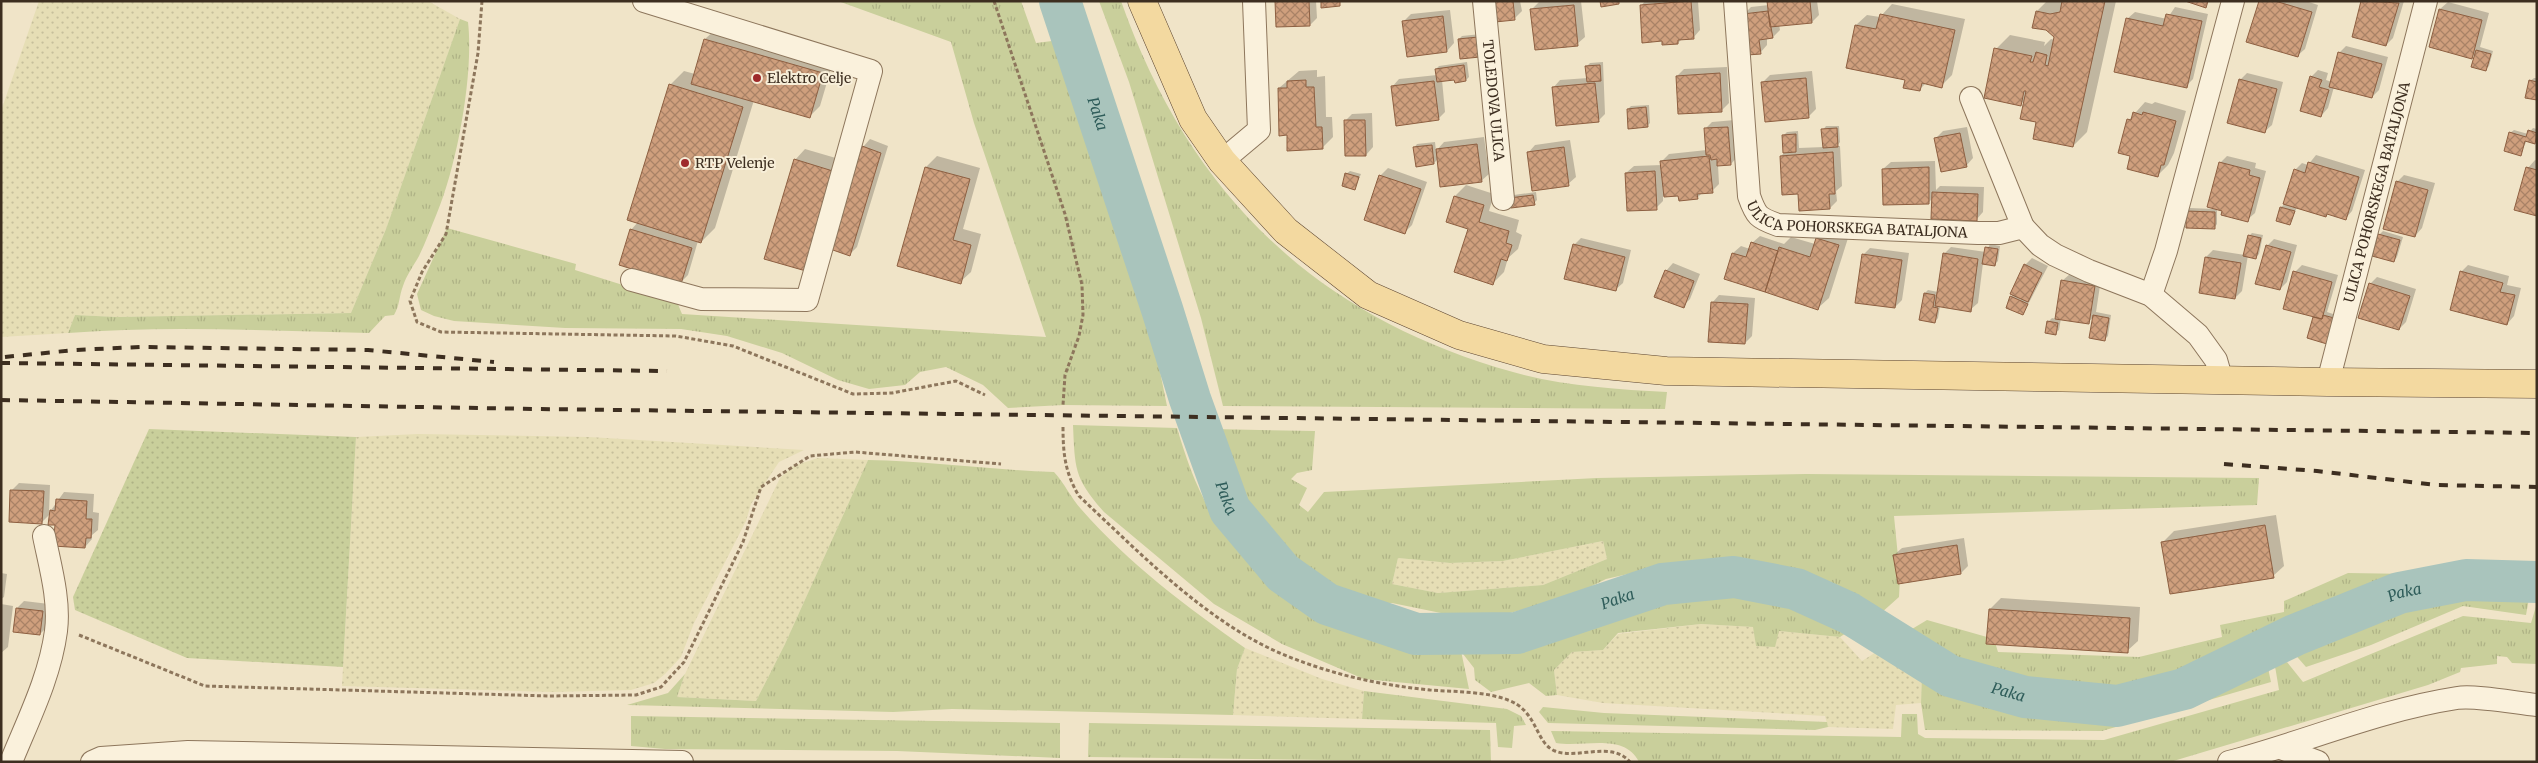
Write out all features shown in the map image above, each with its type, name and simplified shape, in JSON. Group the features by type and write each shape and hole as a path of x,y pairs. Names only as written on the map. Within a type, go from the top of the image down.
{"main road":[{"path":"1142,1 1193,119 1222,161 1286,231 1368,295 1459,335 1544,359 1666,372 2537,384"}],"street":[{"path":"632,280 701,298 807,300 871,71 644,1"},
{"path":"1222,161 1259,130 1254,1"},
{"name":"TOLEDOVA ULICA","path":"1484,1 1503,199"},
{"name":"ULICA POHORSKEGA BATALJONA","path":"1735,1 1749,196 1755,214 1778,225 1978,233 1999,233 2023,227"},
{"path":"2151,295 2166,251 2233,1"},
{"name":"ULICA POHORSKEGA BATALJONA","path":"2328,382 2426,1"},
{"path":"1971,98 2023,227 2040,245 2055,255 2088,272 2151,295 2198,335 2216,360 2222,381"},
{"path":"11,762 44,681 56,630 55,593 44,536"},
{"path":"2229,762 2281,748 2374,718 2459,698 2537,705"},
{"path":"2281,748 2318,762"},
{"path":"92,762 101,758 188,752 682,762"}],"path":[{"path":"994,1 1065,214 1082,285 1082,316 1079,336 1065,376 1064,405"},
{"path":"1063,427 1065,468 1079,496 1195,600 1245,635 1285,656 1330,672 1365,681 1480,694 1508,700 1525,709 1547,747 1557,752 1610,751 1624,755 1630,762"},
{"path":"56,630 88,637 205,686 548,696 636,695 661,687 684,662 742,542 761,487 810,456 855,452 1001,464"}],"shaded area":[{"path":"39,1 428,1 460,19 386,229 351,313 117,317 75,315 68,333 1,337 1,111"},
{"path":"418,434 589,437 804,450 779,462 751,504 746,521 694,623 681,657 654,683 631,690 553,692 342,686 356,437"},
{"path":"818,458 868,460 785,644 756,701 677,697 685,674 780,478 793,466"},
{"path":"1603,541 1607,559 1543,585 1438,593 1392,584 1398,558 1450,563 1503,561"},
{"path":"1701,624 1754,627 1756,646 1779,631 1840,637 1862,661 1884,647 1922,673 1921,703 1896,705 1893,729 1828,727 1825,716 1603,703 1557,695 1554,670 1572,652 1603,650 1618,634"},
{"path":"1245,648 1322,679 1364,691 1362,719 1233,715 1237,669"}],"green space":[{"path":"838,1 1021,1 1036,43 1060,40 1153,337 1167,406 1063,405 1008,408 983,385 946,367 920,372 905,385 869,389 838,380 782,353 727,336 681,329 565,328 454,321 434,316 421,310 417,294 447,228 576,264 575,270 677,302 682,314 1046,337 974,123 951,42"},
{"path":"1099,1 1121,1 1149,70 1183,133 1223,189 1269,238 1320,281 1378,318 1442,348 1513,372 1551,381 1667,392 1665,409 1223,406 1201,318 1129,82"},
{"path":"460,19 468,22 469,43 466,93 457,145 437,213 422,251 404,282 394,315 385,316 369,333 143,329 68,333 75,315 117,317 351,313 386,229"},
{"path":"1073,425 1177,428 1192,473 1213,515 1227,533 1265,573 1289,594 1313,611 1367,636 1396,643 1427,647 1460,646 1469,689 1364,679 1282,644 1214,604 1104,512 1094,500 1078,472 1074,452"},
{"path":"149,429 356,437 343,667 187,658 75,610 73,597"},
{"path":"1211,429 1315,431 1312,470 1297,473 1291,479 1307,488 1299,505 1308,512 1324,492 1597,478 1806,474 2259,478 2257,505 1894,516 1900,577 1899,597 1880,614 1790,571 1748,562 1663,566 1606,579 1570,597 1480,621 1392,603 1364,603 1335,591 1292,561 1261,528 1241,496","holes":["1603,541 1607,559 1543,585 1438,593 1392,584 1398,558 1450,563 1503,561"]},
{"path":"868,460 1054,472 1081,509 1118,548 1180,600 1245,648 1237,669 1233,715 952,709 893,712 627,705 668,693 685,674 677,697 756,701 785,644"},
{"path":"2348,573 2412,574 2397,583 2329,609 2203,670 2143,684 2108,687 2072,687 2036,685 2002,679 1971,671 1944,659 1907,632 1927,620 1994,639 1998,652 2139,657 2222,637 2220,625 2284,612 2284,601"},
{"path":"1732,588 1772,595 1801,603 1855,627 1840,637 1779,631 1775,647 1756,646 1753,627 1701,624 1618,633 1603,650 1572,652 1554,670 1557,695 1546,696 1529,683 1491,692 1475,680 1474,668 1463,654 1517,649 1583,630 1640,602 1680,592"},
{"path":"2474,589 2537,591 2537,593 2530,593 2526,615 2463,606 2371,645 2306,667 2292,651 2331,630 2424,596"},
{"path":"2537,603 2537,664 2512,663 2507,657 2497,656 2497,664 2461,668 2460,672 2428,685 2170,762 1639,762 1624,747 1614,744 1556,743 1551,731 1901,737 1902,714 1917,714 1918,734 1925,738 2104,740 2279,690 2275,666 2287,662 2303,682 2463,616 2531,623"},
{"path":"2266,659 2271,682 2102,731 1925,730 1921,703 1922,673 1940,685 2021,709 2087,716 2171,705 2195,698"},
{"path":"1364,691 1507,709 1521,716 1526,725 1514,726 1512,748 1498,747 1496,723 1362,719"},
{"path":"1543,707 1604,713 1827,722 1828,727 1815,730 1548,723 1539,712"},
{"path":"631,716 1060,723 1060,758 897,751 665,749 631,746"},
{"path":"1089,723 1490,730 1491,762 1088,757"}],"building":[{"path":"1275,1 1309,1 1310,26 1276,27"},
{"path":"1321,1 1340,1 1340,6 1321,8"},
{"path":"1492,1 1513,1 1515,20 1495,22"},
{"path":"1600,1 1619,1 1619,4 1601,7"},
{"path":"1691,1 1694,39 1678,40 1678,44 1662,45 1662,41 1642,43 1640,5"},
{"path":"1767,1 1810,1 1812,23 1770,27"},
{"path":"2062,1 2105,1 2073,147 2033,139 2036,122 2020,119 2026,91 2024,91 2021,106 1984,98 1994,48 2032,56 2030,62 2033,62 2036,52 2047,55 2045,65 2048,66 2054,37 2046,30 2032,28 2036,11 2050,14 2060,12"},
{"path":"2185,1 2208,1 2206,8"},
{"path":"2259,1 2275,1 2312,12 2298,57 2246,42"},
{"path":"2361,1 2399,3 2386,46 2352,37"},
{"path":"1574,5 1578,46 1535,50 1530,9"},
{"path":"2439,9 2482,20 2472,59 2429,47"},
{"path":"1768,11 1773,38 1759,40 1761,54 1747,55 1743,14"},
{"path":"1880,14 1955,30 1942,88 1922,83 1920,91 1903,88 1905,80 1846,68 1855,25 1876,29"},
{"path":"2166,14 2202,21 2187,88 2114,72 2126,18 2163,26"},
{"path":"1443,16 1447,52 1407,57 1402,21"},
{"path":"1478,37 1480,57 1460,59 1458,39"},
{"name":"Elektro Celje","path":"704,39 823,73 810,118 691,84"},
{"path":"2476,50 2491,54 2486,71 2471,67"},
{"path":"2338,52 2382,64 2372,98 2329,87"},
{"path":"1464,65 1466,81 1455,83 1454,80 1437,82 1435,69"},
{"path":"1600,65 1601,81 1587,82 1585,66"},
{"path":"1720,73 1722,112 1678,114 1676,76"},
{"path":"2310,76 2322,80 2319,87 2329,90 2321,117 2300,111"},
{"path":"1806,78 1809,118 1765,122 1761,82"},
{"path":"2239,79 2277,89 2265,133 2227,123"},
{"path":"1306,80 1306,87 1314,87 1316,127 1322,127 1323,149 1287,151 1287,135 1279,136 1278,88 1287,88 1287,81"},
{"path":"2529,80 2537,82 2537,100 2525,98"},
{"path":"1434,81 1439,120 1396,126 1391,86"},
{"path":"1595,83 1599,122 1556,126 1552,87"},
{"name":"RTP Velenje","path":"669,84 743,107 701,243 627,220"},
{"path":"1646,107 1648,127 1628,129 1627,109"},
{"path":"2133,112 2142,115 2143,112 2176,121 2164,165 2161,165 2158,177 2127,169 2130,156 2118,153 2127,119 2131,120"},
{"path":"1344,120 1365,120 1366,156 1345,156"},
{"path":"1728,127 1731,165 1717,166 1717,159 1711,160 1710,155 1706,155 1704,128"},
{"path":"1837,128 1838,147 1823,148 1821,129"},
{"path":"2528,130 2537,133 2535,144 2525,141 2521,156 2504,151 2509,132 2526,137"},
{"path":"1960,133 1967,167 1941,172 1934,138"},
{"path":"1796,134 1796,152 1783,153 1782,135"},
{"path":"1477,144 1482,182 1440,187 1436,149"},
{"path":"1432,145 1434,164 1416,167 1413,147"},
{"path":"862,146 881,153 850,256 830,249"},
{"path":"1564,147 1569,186 1532,191 1527,152"},
{"path":"1833,152 1835,194 1829,194 1830,209 1799,211 1798,194 1782,195 1780,156"},
{"path":"1709,156 1713,193 1697,194 1698,199 1679,201 1678,196 1664,197 1660,161"},
{"path":"794,159 836,172 806,271 764,259"},
{"path":"2219,162 2250,170 2249,175 2260,178 2248,222 2221,215 2222,211 2207,207"},
{"path":"2308,162 2359,177 2346,220 2327,214 2326,217 2283,204 2294,169 2305,173"},
{"path":"925,167 970,179 953,240 971,245 961,284 897,266"},
{"path":"1929,167 1929,204 1883,205 1882,169"},
{"path":"2526,167 2537,170 2537,216 2514,210"},
{"path":"1655,171 1657,210 1627,211 1625,173"},
{"path":"1345,173 1359,177 1355,190 1342,186"},
{"path":"1379,175 1421,189 1405,234 1364,220"},
{"path":"2396,181 2428,190 2415,237 2383,229"},
{"path":"1932,192 1978,194 1977,221 1931,219"},
{"path":"1533,195 1535,205 1511,208 1509,198"},
{"path":"1454,196 1484,205 1479,222 1509,231 1506,243 1512,245 1507,261 1501,259 1493,285 1454,272 1468,229 1446,222"},
{"path":"2280,207 2295,211 2290,225 2276,221"},
{"path":"2186,211 2215,212 2215,229 2186,228"},
{"path":"630,229 692,248 681,284 619,265"},
{"path":"2378,234 2400,240 2394,262 2372,256"},
{"path":"2248,235 2261,238 2256,259 2243,256"},
{"path":"1816,238 1839,245 1818,310 1765,292 1779,247 1810,257"},
{"path":"1751,242 1778,251 1765,292 1724,279 1732,253 1746,257"},
{"path":"1573,244 1625,257 1616,291 1564,279"},
{"path":"2266,245 2291,252 2280,290 2255,284"},
{"path":"1985,247 1998,249 1995,266 1982,264"},
{"path":"1943,253 1978,259 1971,312 1935,306"},
{"path":"1862,254 1902,260 1895,308 1855,303"},
{"path":"2205,257 2241,263 2235,299 2199,293"},
{"path":"2024,264 2042,273 2028,302 2010,294"},
{"path":"1665,270 1694,281 1684,308 1654,297"},
{"path":"2293,271 2332,282 2322,319 2283,309"},
{"path":"2460,271 2503,283 2500,292 2515,295 2507,325 2450,310"},
{"path":"2061,280 2095,286 2089,324 2055,319"},
{"path":"2369,283 2410,296 2399,330 2358,318"},
{"path":"1924,293 1935,295 1933,307 1938,308 1935,323 1919,320"},
{"path":"2010,296 2028,304 2023,315 2006,308"},
{"path":"1711,302 1748,304 1745,344 1708,342"},
{"path":"2093,315 2109,318 2105,341 2089,338"},
{"path":"2323,315 2334,318 2327,344 2307,338 2313,317 2322,319"},
{"path":"2047,321 2058,323 2056,335 2045,333"},
{"path":"10,490 44,491 42,524 9,522"},
{"path":"56,499 87,501 86,519 92,519 91,538 86,538 85,548 53,546 55,525 48,525 50,510 55,511"},
{"path":"2265,525 2274,578 2170,594 2161,542"},
{"path":"1957,545 1961,574 1898,584 1893,555"},
{"path":"16,608 43,611 40,635 13,632"},
{"path":"1989,609 2130,618 2128,653 1986,644"}],"waterway":[{"name":"Paka","path":"1060,1 1190,399 1230,510 1283,573 1327,604 1416,634 1517,633 1663,584 1734,577 1796,589 1849,613 1950,676 2025,697 2117,706 2184,689 2295,635 2399,593 2466,580 2537,582"}],"railway":[{"path":"5,357 75,350 140,347 368,350 494,362"},
{"path":"1,363 667,371"},
{"path":"1,400 537,409 2537,433"},
{"path":"2224,464 2317,471 2436,485 2537,487"}],"place":[{"name":"Elektro Celje","path":"757,78"},
{"name":"RTP Velenje","path":"685,163"}]}
